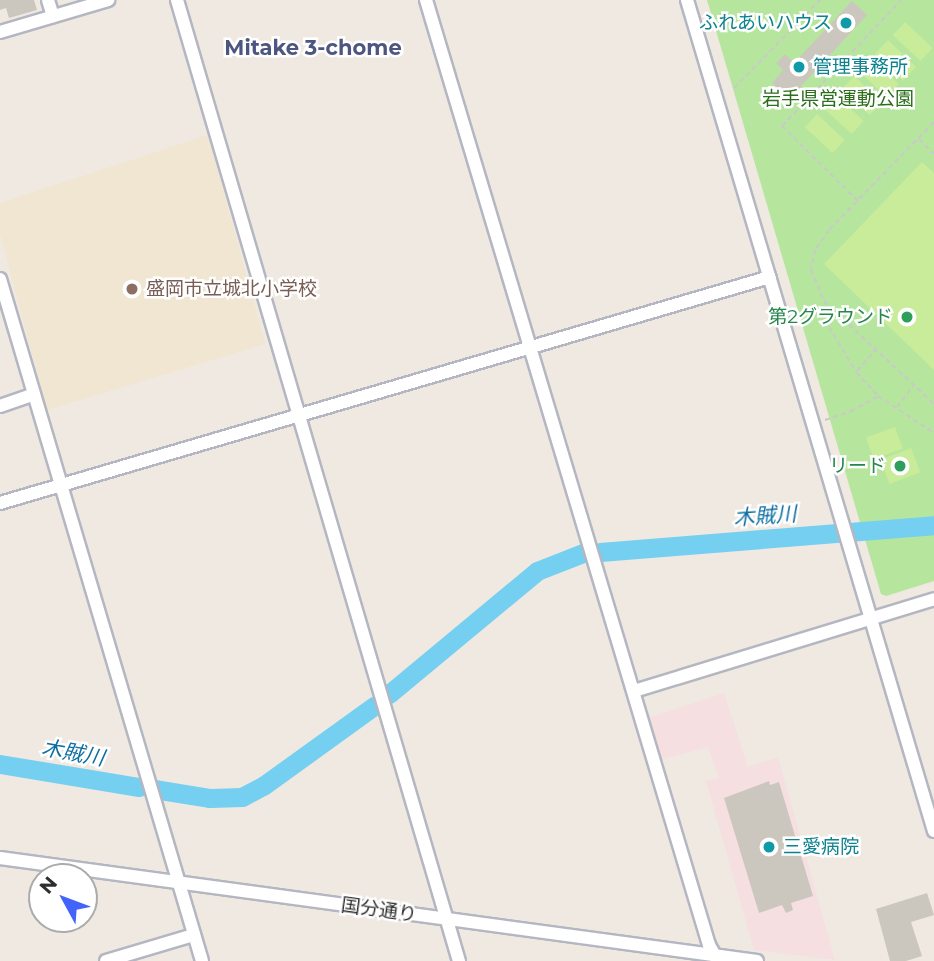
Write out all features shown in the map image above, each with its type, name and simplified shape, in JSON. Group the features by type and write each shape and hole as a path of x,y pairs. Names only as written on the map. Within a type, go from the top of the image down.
{"street":[{"path":"48,0 53,16"},
{"path":"0,32 108,0"},
{"path":"177,0 459,961"},
{"path":"426,0 709,945 717,958"},
{"path":"687,0 874,619 934,831"},
{"path":"0,503 298,418 771,277"},
{"path":"0,279 176,882 202,961"},
{"path":"0,406 34,394"},
{"path":"634,691 934,599"},
{"name":"国分通り","path":"0,858 717,958 757,961"},
{"path":"106,961 194,936"}],"path":[{"path":"734,88 820,0"},
{"path":"859,201 782,126 901,0"},
{"path":"934,122 829,230 815,250 811,270 824,301 934,404"},
{"path":"918,138 934,154"},
{"path":"834,310 829,327 856,372 878,396 934,433"},
{"path":"856,372 876,350"},
{"path":"897,408 913,385"},
{"path":"816,424 851,411 878,396"}],"shaded area":[{"name":"盛岡市立城北小学校","path":"208,135 265,344 47,410 0,234 0,203"},
{"path":"724,693 748,767 778,757 835,960 754,950 706,781 719,778 708,747 660,760 648,718"}],"green space":[{"name":"岩手県営運動公園","path":"707,0 934,0 934,581 886,596 881,594"},
{"path":"905,22 933,48 921,61 893,35"},
{"path":"888,40 916,67 903,81 875,54"},
{"path":"871,58 899,84 887,97 859,71"},
{"path":"854,76 882,102 870,115 842,89"},
{"path":"836,95 864,121 852,134 824,108"},
{"path":"817,114 845,140 833,153 805,127"},
{"name":"第2グラウンド","path":"922,162 934,173 934,370 824,264"},
{"path":"895,427 903,449 874,459 866,438"},
{"name":"リード","path":"911,448 920,472 890,484 880,460"}],"building":[{"path":"0,0 34,0 37,10 9,18 6,8 0,10"},
{"name":"管理事務所","path":"852,1 867,15 789,99 772,83 783,70 776,63 785,54 794,63"},
{"name":"三愛病院","path":"769,781 770,785 779,782 813,896 791,903 793,910 786,913 782,905 759,913 724,798"},
{"path":"927,893 934,915 911,922 922,956 906,961 890,961 876,909"}],"waterway":[{"name":"木賊川","path":"600,552 934,525"},
{"name":"木賊川","path":"389,694 537,571 583,553"},
{"name":"木賊川","path":"154,789 210,798 242,797 263,786 374,706"},
{"name":"木賊川","path":"0,764 139,787"}],"place":[{"name":"ふれあいハウス","path":"846,23"},
{"name":"管理事務所","path":"799,67"},
{"name":"盛岡市立城北小学校","path":"132,289"},
{"name":"第2グラウンド","path":"907,317"},
{"name":"リード","path":"900,466"},
{"name":"三愛病院","path":"769,847"}],"district":[{"name":"Mitake 3-chome","path":"313,48"}]}
